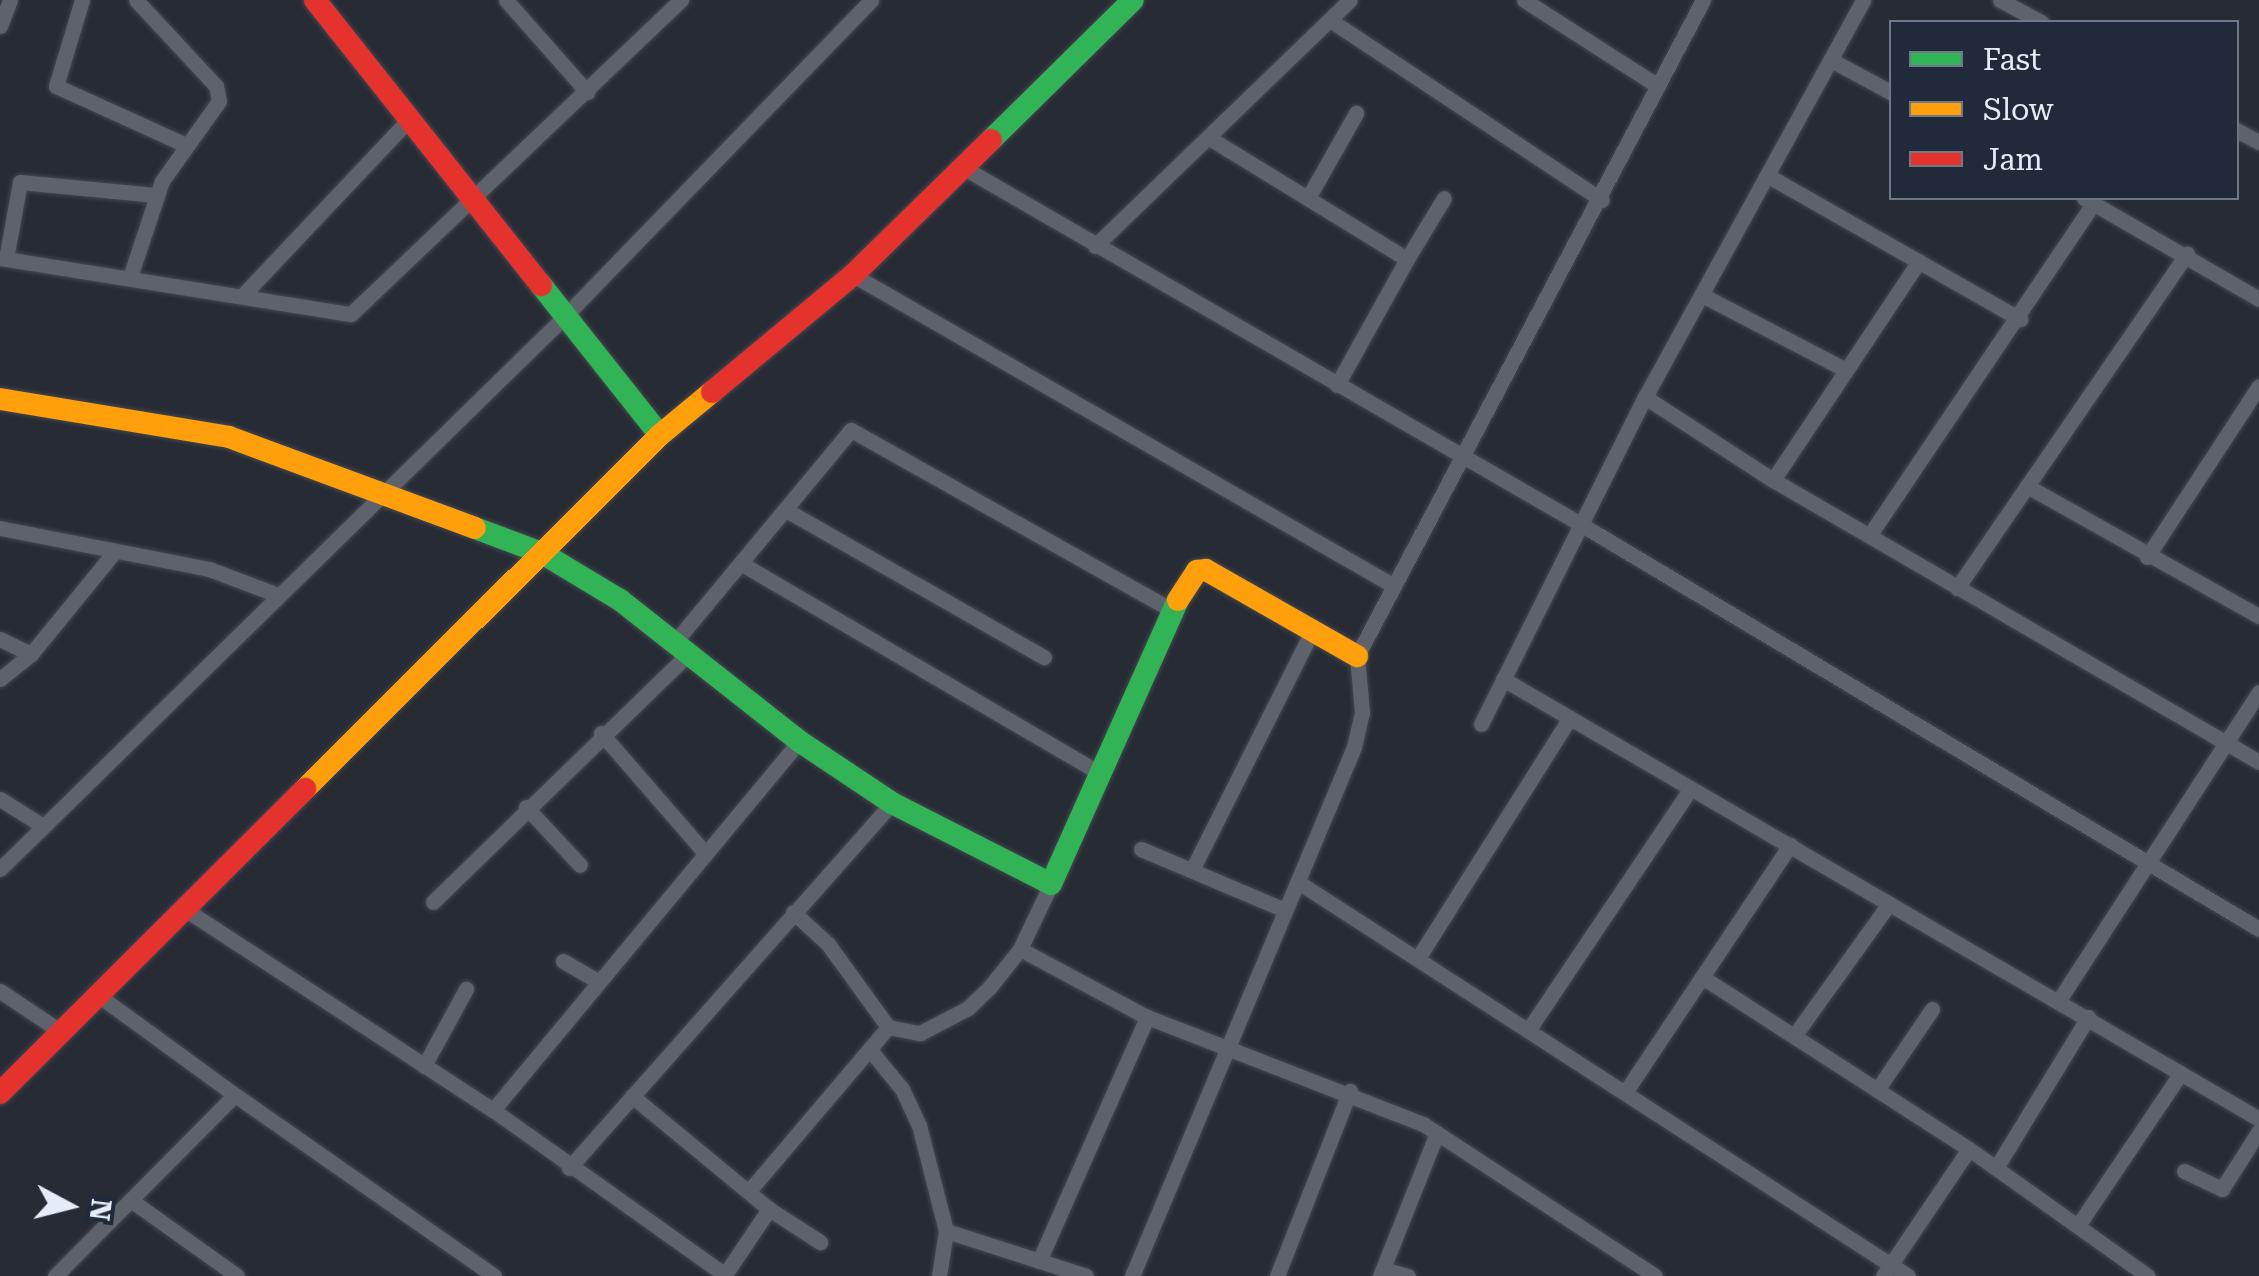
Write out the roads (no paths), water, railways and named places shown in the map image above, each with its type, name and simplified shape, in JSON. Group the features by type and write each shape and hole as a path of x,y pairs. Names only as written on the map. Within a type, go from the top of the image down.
{"street":[{"path":"0,26 10,0"},
{"path":"82,0 56,86 78,102 186,145"},
{"path":"130,278 155,196 186,145 212,117 216,86 136,0"},
{"path":"315,0 477,197 660,435"},
{"path":"506,0 587,92"},
{"path":"155,196 20,182 3,258 352,314 681,0"},
{"path":"0,869 275,594 567,314 871,0"},
{"path":"0,1093 660,435 853,275 1133,0"},
{"path":"1095,246 1211,139 1350,0"},
{"path":"1524,0 1658,86"},
{"path":"1132,1276 1230,1049 1360,728 1358,656 1602,200 1704,0"},
{"path":"1480,724 1644,396 1770,177 1863,0"},
{"path":"2000,0 2037,20"},
{"path":"1330,20 1602,200"},
{"path":"1831,60 1889,91"},
{"path":"1308,198 1356,113"},
{"path":"242,296 411,117"},
{"path":"1211,139 1407,259"},
{"path":"964,168 1582,525 2151,860 2259,928"},
{"path":"1770,177 2020,319"},
{"path":"1336,386 1444,198"},
{"path":"1871,533 2020,319 2089,200 2187,253 2259,298"},
{"path":"1957,588 2187,253"},
{"path":"1773,480 1919,260"},
{"path":"853,275 1394,586"},
{"path":"1704,296 1846,370"},
{"path":"2147,557 2259,386"},
{"path":"1644,396 1773,480 1871,533 1957,588 2259,762"},
{"path":"0,400 229,437 542,553 620,600 800,741 892,803 1051,884"},
{"path":"433,902 681,648 841,437 862,432 1172,610"},
{"path":"2027,486 2147,557 2259,616"},
{"path":"786,510 1044,658"},
{"path":"0,528 209,569 275,594"},
{"path":"0,679 31,654 115,550"},
{"path":"742,564 1101,774"},
{"path":"792,912 828,944 888,1027 920,1033 952,1018 988,988 1020,950 1190,577 1206,570 1358,656"},
{"path":"1192,870 1312,631"},
{"path":"0,639 31,654"},
{"path":"1503,679 2259,1119"},
{"path":"2059,1000 2259,692"},
{"path":"1418,958 1570,718"},
{"path":"601,733 704,852"},
{"path":"493,1110 596,980 800,741"},
{"path":"1529,1030 1690,790"},
{"path":"0,799 43,826"},
{"path":"569,1168 892,803"},
{"path":"526,807 580,866"},
{"path":"1626,1091 1790,845"},
{"path":"1141,849 1286,910"},
{"path":"1298,882 1626,1091 1887,1270 1908,1276"},
{"path":"1794,1036 1888,904"},
{"path":"186,910 493,1110 569,1168 724,1275 769,1209"},
{"path":"1020,950 1148,1018 1350,1091 1437,1133 1656,1276"},
{"path":"563,962 596,980"},
{"path":"1702,977 1969,1149 2148,1276"},
{"path":"424,1066 466,989"},
{"path":"0,990 63,1032"},
{"path":"99,996 494,1276"},
{"path":"1877,1090 1932,1009"},
{"path":"1996,1168 2088,1017"},
{"path":"1039,1261 1148,1018"},
{"path":"749,1190 888,1027"},
{"path":"870,1050 912,1107 946,1231 939,1276"},
{"path":"2079,1224 2181,1073"},
{"path":"1277,1276 1350,1091"},
{"path":"55,1276 235,1095"},
{"path":"632,1096 769,1209 820,1242"},
{"path":"2184,1171 2222,1190 2259,1132"},
{"path":"1408,1276 1381,1273 1437,1133"},
{"path":"1887,1270 1969,1149"},
{"path":"132,1201 238,1276"},
{"path":"946,1231 1086,1276"}]}
